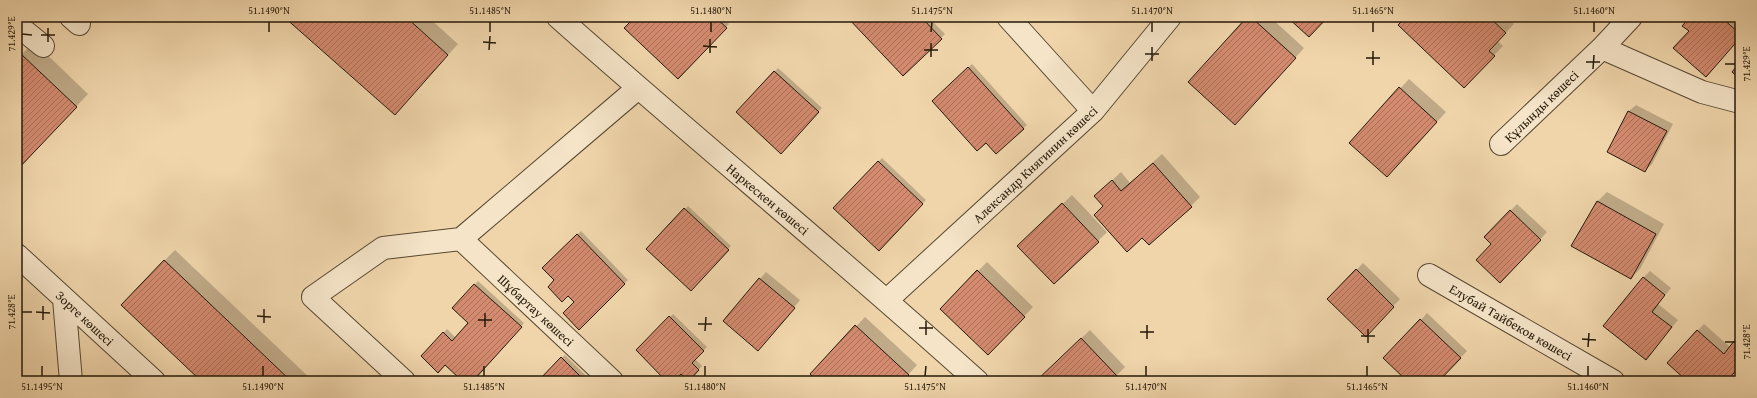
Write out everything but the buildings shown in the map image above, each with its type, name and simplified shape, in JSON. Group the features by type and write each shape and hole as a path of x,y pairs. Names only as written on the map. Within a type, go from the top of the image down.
{"street":[{"name":"Наркескен көшесі","path":"558,17 638,88 887,300 977,381"},
{"path":"1008,17 1093,111"},
{"name":"Александр Княгинин көшесі","path":"887,300 1093,111 1170,17"},
{"name":"Құлынды көшесі","path":"1501,144 1602,48 1631,17"},
{"path":"17,25 43,46"},
{"path":"1602,48 1702,92 1740,102"},
{"path":"404,381 313,297 383,248 461,239 638,88"},
{"name":"Шұбартау көшесі","path":"461,239 612,381"},
{"name":"Зорге көшесі","path":"17,255 154,381"},
{"name":"Елубай Тайбеков көшесі","path":"1429,275 1614,381"},
{"path":"64,298 71,381"}]}
